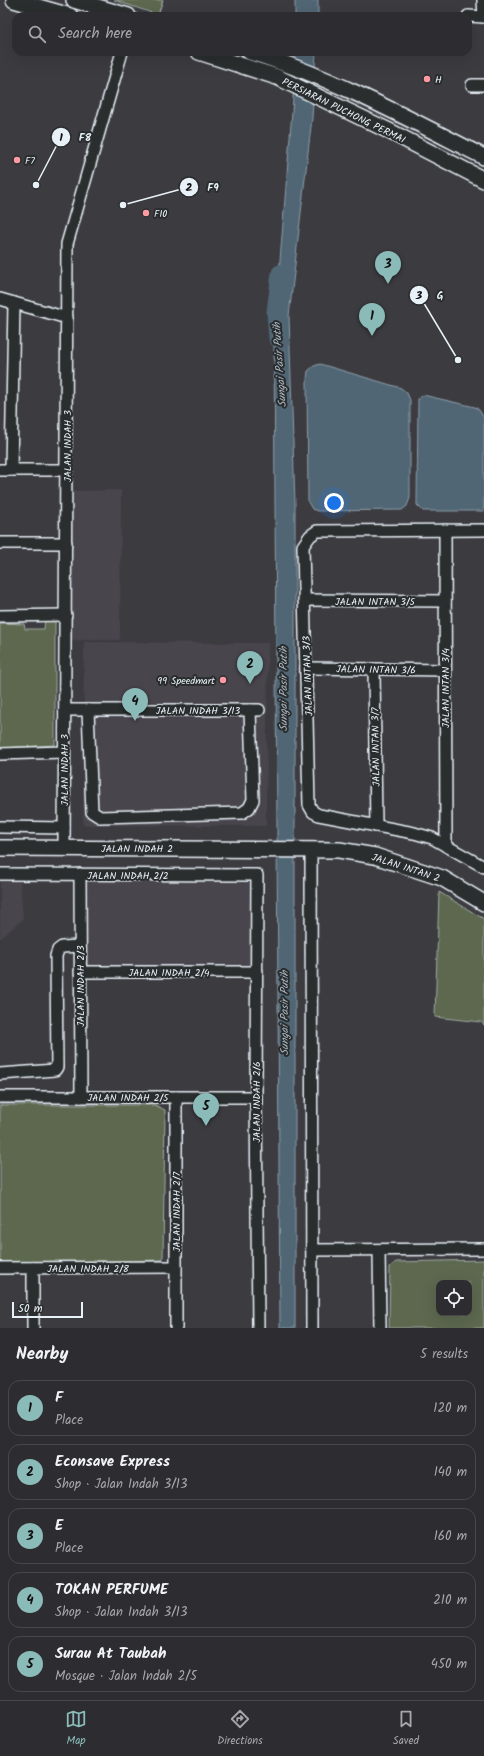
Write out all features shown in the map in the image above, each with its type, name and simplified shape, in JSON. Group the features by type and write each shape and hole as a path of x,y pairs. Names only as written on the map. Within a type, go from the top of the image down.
{"street":[{"path":"14,0 55,12"},
{"path":"47,0 64,12"},
{"path":"472,16 484,16 483,0"},
{"path":"80,2 101,12"},
{"path":"80,2 114,12"},
{"name":"JALAN INDAH 3","path":"64,848 67,244 121,56"},
{"name":"PERSIARAN PUCHONG PERMAI","path":"211,56 277,77 484,180"},
{"name":"PERSIARAN PUCHONG PERMAI","path":"262,56 290,65 322,79 394,112 484,157"},
{"path":"472,85 484,85"},
{"path":"0,299 67,318"},
{"path":"14,303 5,470 67,470"},
{"name":"JALAN INTAN 3/4","path":"445,530 446,846"},
{"name":"JALAN INTAN 3/3","path":"484,530 317,531 310,536 303,546 309,805 313,812 319,815 414,833 432,838 484,867"},
{"path":"0,543 66,543"},
{"name":"JALAN INTAN 3/5","path":"304,600 445,601"},
{"path":"0,616 66,615"},
{"name":"JALAN INTAN 3/6","path":"307,668 445,670"},
{"name":"JALAN INTAN 3/7","path":"374,669 376,826"},
{"name":"JALAN INDAH 3/13","path":"65,710 88,710 255,710 253,800 249,808 242,813 100,816 92,812 88,710"},
{"path":"0,754 64,752"},
{"path":"0,827 64,828"},
{"name":"JALAN INDAH 2","path":"0,848 304,849"},
{"path":"304,849 312,1250 312,1328"},
{"name":"JALAN INTAN 2","path":"304,849 339,850 375,856 442,878 484,903"},
{"name":"JALAN INDAH 2/2","path":"0,874 257,875"},
{"name":"JALAN INDAH 2/3","path":"80,874 81,1097"},
{"name":"JALAN INDAH 2/6","path":"257,875 256,1097 258,1328"},
{"path":"0,1074 55,1070 57,1066 56,956 58,950 62,947 80,946"},
{"name":"JALAN INDAH 2/4","path":"80,972 257,972"},
{"name":"JALAN INDAH 2/5","path":"0,1097 256,1097"},
{"name":"JALAN INDAH 2/7","path":"176,1097 176,1328"},
{"path":"312,1250 484,1248"},
{"path":"379,1250 380,1328"},
{"name":"JALAN INDAH 2/8","path":"0,1268 176,1267"},
{"path":"33,1268 33,1328"}],"shaded area":[{"path":"121,490 120,640 69,640 70,491"},
{"path":"84,642 268,643 266,826 83,825"},
{"path":"83,878 254,879 254,968 84,968"},
{"path":"0,881 20,881 23,919 0,939"}],"green space":[{"path":"114,0 163,0 159,12 149,12"},
{"path":"45,618 55,618 55,745 0,748 0,623 24,624 25,629 44,629"},
{"path":"439,892 484,919 484,1025 481,1022 435,1017"},
{"path":"0,1105 155,1105 165,1110 163,1260 0,1264"},
{"path":"484,1260 484,1328 389,1328 390,1267 396,1262"}],"water":[{"path":"295,0 318,0 318,12 295,12"},
{"path":"294,56 316,56 312,118 289,316 295,504 295,1328 280,1328 274,335 293,99"},
{"path":"320,364 401,388 407,393 410,400 410,498 407,506 402,510 318,511 312,509 308,502 307,379 308,371 314,366"},
{"path":"423,395 475,407 484,418 484,511 423,511 417,505 418,399"}],"waterway":[{"name":"Sungai Pasir Putih","path":"277,338 275,312 280,273"}],"place":[{"name":"H","path":"427,79"},
{"name":"F7","path":"17,160"},
{"name":"F8","path":"36,185"},
{"name":"F9","path":"123,205"},
{"name":"F10","path":"146,213"},
{"name":"E","path":"388,284"},
{"name":"F","path":"372,336"},
{"name":"G","path":"458,360"},
{"name":"99 Speedmart","path":"223,680"},
{"name":"Econsave Express","path":"250,684"},
{"name":"TOKAN PERFUME","path":"135,721"},
{"name":"Surau At Taubah","path":"206,1126"}]}
